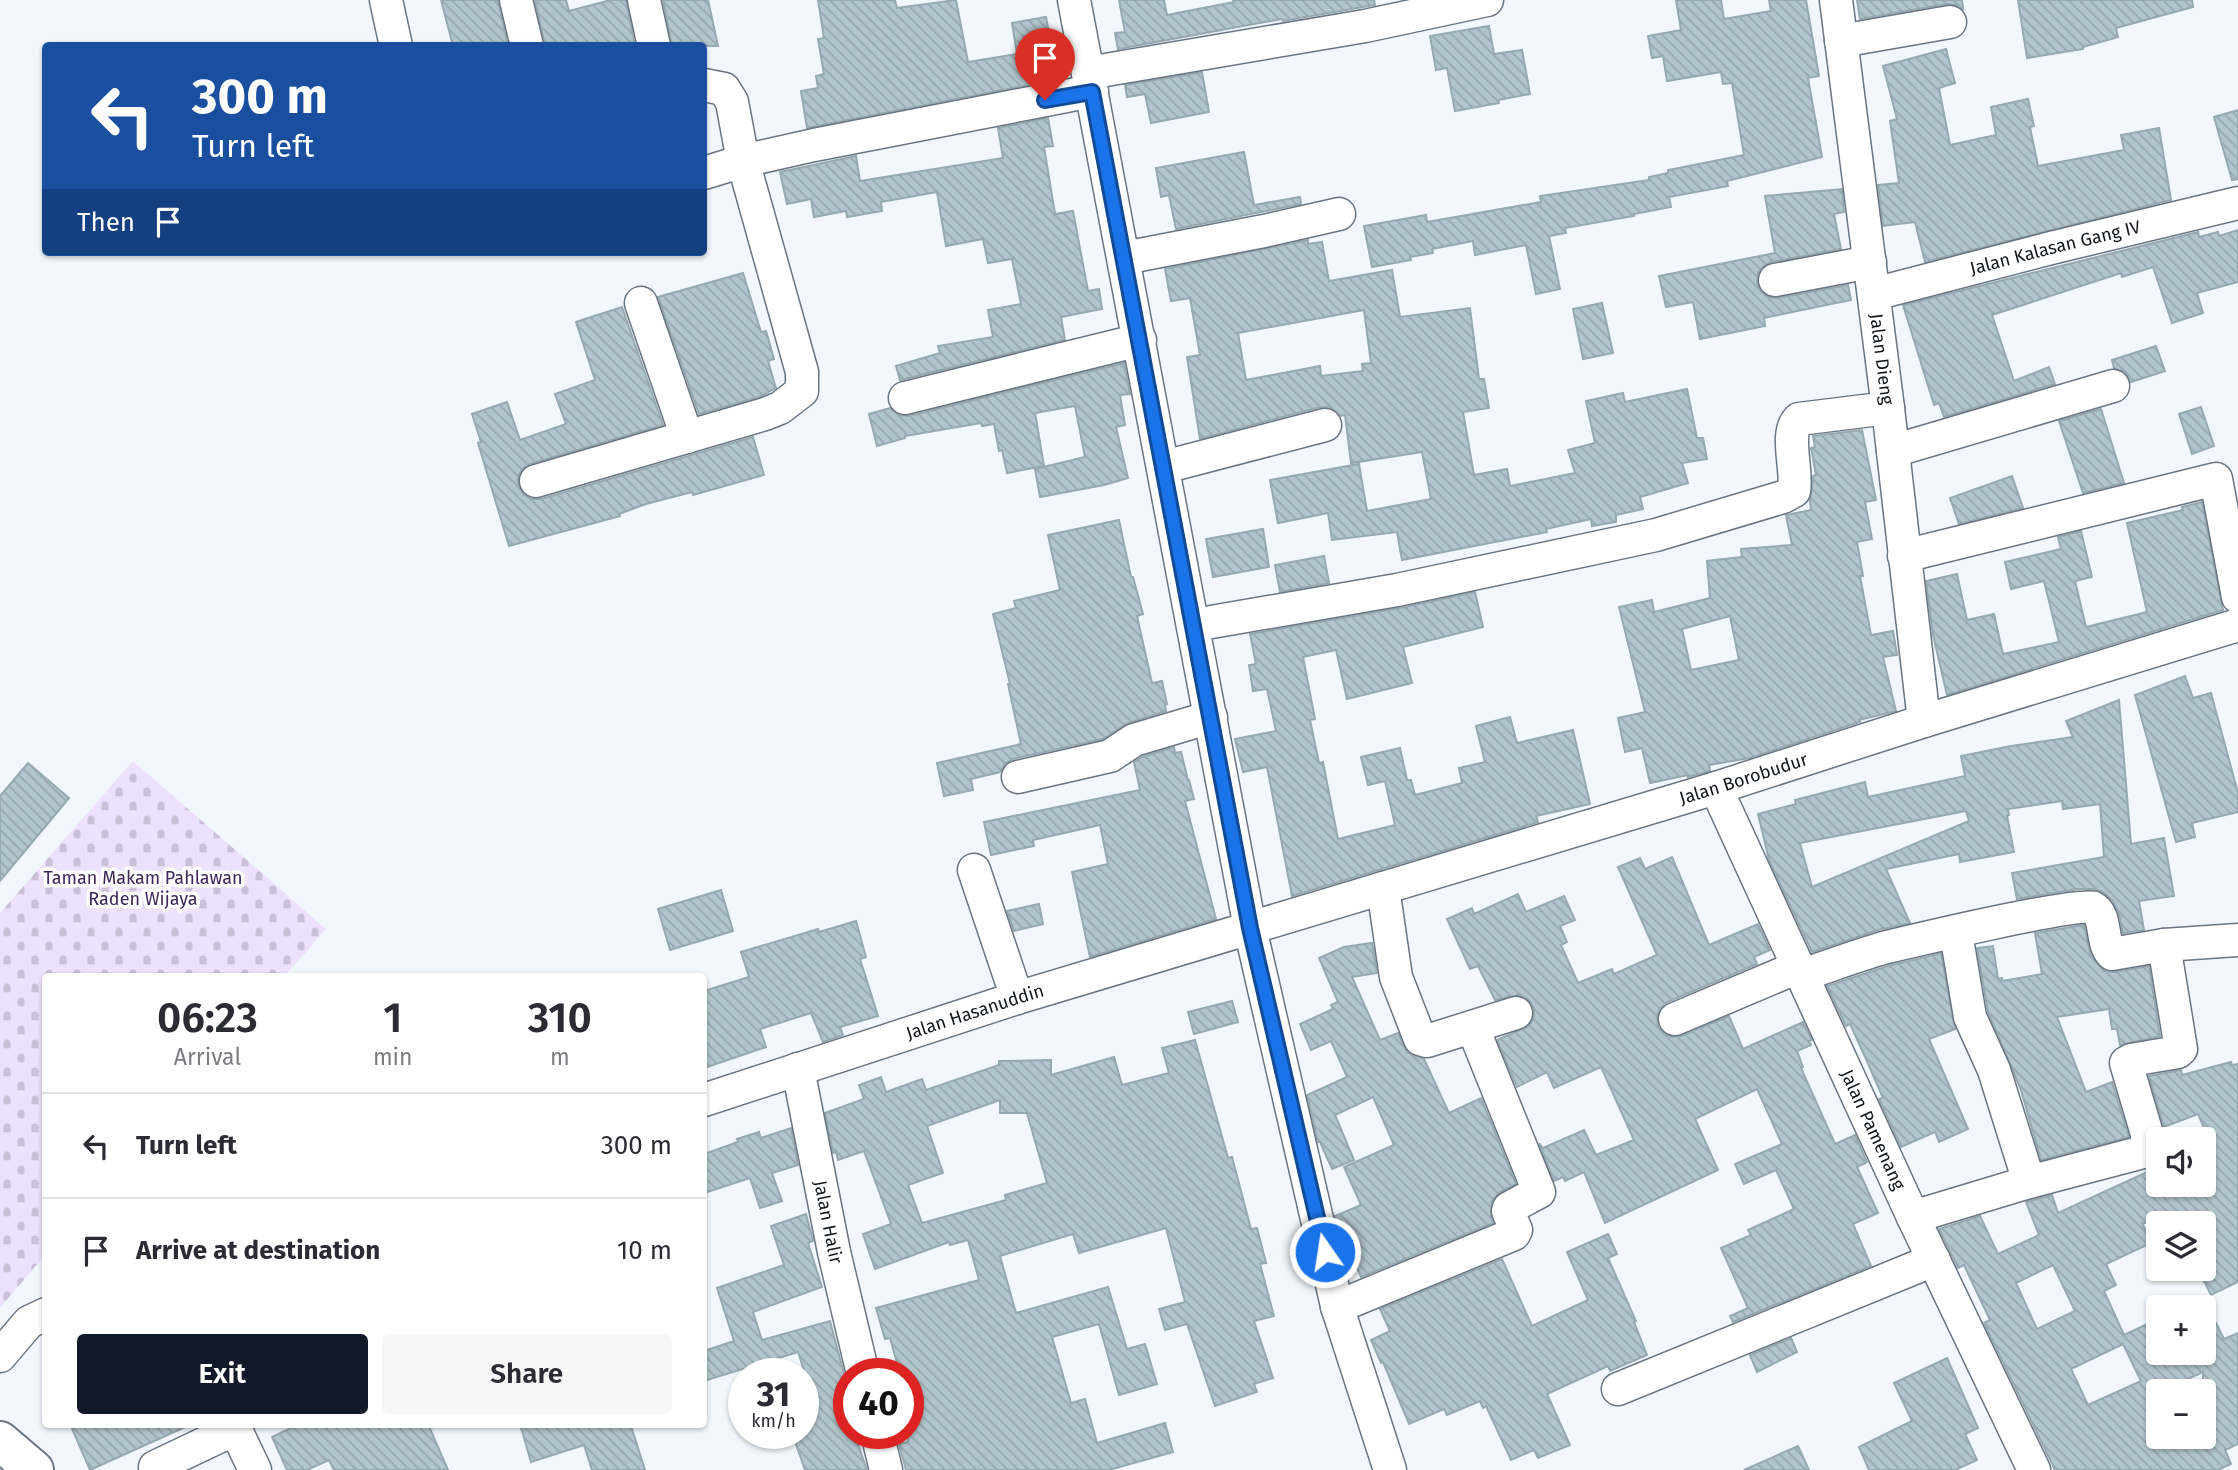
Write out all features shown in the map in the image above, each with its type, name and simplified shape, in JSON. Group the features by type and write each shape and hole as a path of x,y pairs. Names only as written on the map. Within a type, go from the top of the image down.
{"main road":[{"path":"0,1441 34,1470"}],"street":[{"path":"386,0 395,42"},
{"path":"516,0 526,42"},
{"path":"644,0 653,42"},
{"path":"1074,0 1250,928 1338,1307 1390,1470"},
{"path":"707,172 794,149 1090,83 1487,0"},
{"name":"Jalan Dieng","path":"1836,0 1888,408 1924,721"},
{"path":"1841,41 1950,22"},
{"path":"536,481 765,414 780,408 802,391 802,372 752,159 732,102 724,89 707,86"},
{"name":"Jalan Kalasan Gang IV","path":"1874,295 2051,248 2238,203"},
{"path":"1124,258 1339,214"},
{"path":"1775,280 1870,262"},
{"path":"641,303 687,437"},
{"path":"905,398 1140,340"},
{"path":"1893,452 2113,386"},
{"path":"1194,625 1397,590 1657,535 1783,497 1794,491 1797,477 1791,433 1793,424 1799,419 1888,408"},
{"path":"1164,467 1325,425"},
{"path":"1904,556 2216,479 2238,597"},
{"name":"Jalan Borobudur","path":"1250,928 1716,788 2238,625"},
{"path":"1018,777 1110,756 1134,740 1211,717"},
{"name":"Jalan Pamenang","path":"1716,788 1913,1217 2034,1470"},
{"path":"974,870 1017,998"},
{"path":"1383,888 1394,964 1420,1039 1427,1041 1516,1013"},
{"path":"1675,1019 1800,971 1884,948 2053,910 2088,905 2097,909 2106,945 2112,954 2164,945 2238,940"},
{"name":"Jalan Hasanuddin","path":"707,1099 1017,998 1250,928"},
{"path":"1956,933 1970,1017 1994,1070 2029,1182"},
{"path":"1913,1217 2029,1182 2143,1152 2147,1146 2147,1134 2125,1065 2131,1060 2178,1052 2181,1049 2164,945"},
{"path":"1338,1307 1514,1234 1516,1230 1509,1208 1539,1192 1473,1028"},
{"name":"Jalan Halir","path":"798,1069 834,1252 859,1358"},
{"path":"1618,1389 1934,1260"},
{"path":"0,1356 25,1321"},
{"path":"155,1467 232,1428"},
{"path":"234,1428 255,1470"},
{"path":"881,1449 886,1470"}],"green space":[{"name":"Taman Makam Pahlawan Raden Wijaya","path":"133,761 326,929 288,973 42,973 42,1259 0,1308 0,913"}],"building":[{"path":"441,0 498,0 507,42 452,42"},
{"path":"535,0 566,0 569,11 611,0 626,0 634,42 544,42"},
{"path":"663,0 708,0 718,46 707,46 707,42 671,42"},
{"path":"818,0 895,0 897,8 956,0 968,62 1017,54 1012,23 1046,17 1054,59 1061,58 1065,78 807,128 801,91 818,88 816,76 824,74 818,39 824,38"},
{"path":"1119,0 1164,0 1167,15 1234,2 1233,0 1374,0 1375,5 1118,49 1115,33 1125,32"},
{"path":"1676,0 1721,0 1724,19 1771,11 1769,0 1806,0 1819,76 1808,78 1822,157 1727,181 1728,186 1669,197 1671,207 1565,228 1566,233 1549,236 1560,289 1536,294 1526,245 1475,255 1473,241 1432,249 1433,253 1410,257 1411,260 1372,267 1364,226 1426,215 1427,222 1541,202 1540,196 1649,180 1649,177 1668,173 1668,170 1744,155 1732,83 1723,84 1721,72 1667,81 1663,56 1652,58 1648,36 1681,30"},
{"path":"1857,0 1962,0 1963,9 1947,4 1860,19"},
{"path":"2018,0 2192,0 2193,7 2116,28 2118,37 2083,49 2027,58"},
{"path":"1489,26 1494,54 1522,50 1530,94 1455,111 1447,68 1436,70 1430,36"},
{"path":"1946,49 1955,83 1939,88 1950,145 1996,135 1991,107 2028,99 2034,126 2030,127 2038,166 2124,150 2121,135 2159,128 2171,200 1925,262 1915,222 1883,226 1878,185 1899,183 1890,121 1897,119 1883,66"},
{"path":"1202,72 1209,112 1151,123 1145,94 1127,97 1125,85"},
{"path":"2238,110 2238,179 2232,180 2214,117"},
{"path":"1048,118 1053,146 1044,147 1055,214 1073,211 1088,291 1099,289 1102,309 1061,317 1065,340 900,380 896,366 940,353 938,346 993,337 988,310 1021,304 1012,259 988,263 983,239 946,246 937,192 881,202 882,211 847,217 846,211 814,217 811,199 787,204 780,172 856,156 860,181 1003,158 998,128"},
{"path":"1244,152 1254,205 1300,197 1301,204 1176,229 1169,195 1161,197 1156,168"},
{"path":"1842,189 1844,212 1834,214 1841,249 1771,262 1758,273 1757,283 1768,297 1778,298 1848,285 1851,300 1764,318 1765,326 1700,339 1693,302 1666,307 1659,276 1775,253 1765,196"},
{"path":"2238,230 2238,282 2197,293 2203,313 2172,323 2153,267 2122,277 2121,273 1992,315 2014,381 2049,367 2055,384 1944,417 1939,403 1934,405 1903,305 2198,232 2199,237 2218,232 2219,236"},
{"path":"1308,240 1308,244 1322,242 1329,281 1392,270 1400,317 1470,308 1479,379 1484,379 1489,408 1463,412 1474,475 1507,469 1510,486 1575,473 1568,450 1595,443 1586,401 1623,393 1625,402 1687,389 1697,438 1703,438 1707,459 1682,463 1688,483 1640,497 1643,509 1616,515 1616,522 1592,526 1591,519 1546,529 1547,532 1402,560 1397,532 1332,540 1328,513 1278,523 1270,480 1359,464 1367,511 1431,499 1422,452 1351,463 1345,415 1340,416 1329,407 1320,407 1200,439 1187,357 1200,355 1190,298 1171,301 1165,269","holes":["1364,310 1371,363 1362,364 1363,371 1321,376 1320,366 1246,380 1238,333"]},
{"path":"743,273 761,332 766,331 774,359 768,361 776,388 759,397 699,414 658,297"},
{"path":"1602,303 1613,353 1583,359 1573,309"},
{"path":"622,307 663,425 530,464 522,469 518,477 518,485 523,494 531,499 541,499 753,437 764,475 693,495 692,492 646,504 619,514 620,516 509,546 472,414 507,402 520,440 566,424 555,394 595,380 576,322"},
{"path":"2156,346 2165,371 2131,382 2125,372 2114,368 2112,360"},
{"path":"1124,363 1130,394 1120,395 1125,425 1116,427 1128,478 1040,497 1035,469 1085,457 1075,406 1035,413 1044,466 1007,473 994,424 982,426 981,423 905,436 877,446 869,414 890,408 899,415 909,416"},
{"path":"2201,407 2214,446 2192,454 2179,414"},
{"path":"2101,409 2124,483 2083,493 2059,421"},
{"path":"1862,430 1876,500 1865,502 1872,539 1857,542 1863,576 1860,576 1871,635 1893,631 1897,655 1883,657 1896,711 1859,720 1860,722 1750,758 1709,765 1710,771 1650,783 1642,748 1625,752 1618,718 1645,712 1619,607 1652,600 1654,612 1710,598 1707,561 1742,557 1741,549 1792,545 1786,515 1811,510 1813,476 1816,475 1811,448 1815,447 1813,436","holes":["1730,616 1739,660 1691,670 1682,629"]},
{"path":"2012,476 2023,508 1959,524 1950,498"},
{"path":"2202,502 2223,610 1947,695 1933,635 1926,581 1957,574 1967,620 1994,614 2003,654 2059,642 2044,581 2011,589 2005,562 2061,549 2058,537 2081,531 2092,577 2075,581 2086,627 2147,612 2127,523 2183,510 2182,507"},
{"path":"1119,520 1131,577 1143,614 1137,616 1152,683 1162,681 1166,711 1128,723 1103,739 1013,759 1005,764 1000,772 971,779 973,790 944,796 937,763 1021,744 993,614 1016,608 1014,601 1060,590 1048,535"},
{"path":"1263,529 1269,567 1213,577 1206,539"},
{"path":"1324,556 1329,583 1280,592 1275,565"},
{"path":"1475,592 1483,627 1403,647 1412,683 1347,699 1336,650 1303,657 1315,719 1310,720 1319,763 1323,762 1338,839 1395,825 1385,781 1368,785 1361,757 1400,748 1407,780 1411,780 1415,795 1462,783 1459,768 1485,762 1476,726 1510,717 1517,743 1573,730 1590,804 1536,816 1538,822 1292,896 1267,767 1243,772 1235,739 1276,731 1267,689 1253,691 1249,665 1256,664 1250,634"},
{"path":"2185,676 2193,698 2211,693 2238,793 2238,812 2192,823 2195,837 2176,842 2135,695"},
{"path":"2119,700 2131,844 2164,838 2174,896 2139,901 2144,930 2123,933 2113,901 2103,892 2093,889 2017,899 2012,873 2104,857 2100,804 2063,809 2062,801 2008,809 2014,852 1960,862 1959,854 1886,869 1910,923 1878,930 1812,952 1769,860 1758,814 1796,804 1795,800 1865,782 1868,797 1965,776 1961,756 2073,737 2066,721","holes":["1966,811 1969,821 1812,887 1800,843"]},
{"path":"1174,747 1175,753 1181,752 1194,799 1185,801 1216,919 1090,957 1072,872 1108,864 1100,825 1033,840 1034,846 991,855 984,822 1140,790 1134,762"},
{"path":"28,763 69,798 0,881 0,796"},
{"path":"1672,857 1709,945 1758,924 1770,950 1754,957 1757,964 1667,1002 1657,1016 1658,1027 1672,1037 1681,1036 1729,1016 1743,1049 1803,1022 1812,1040 1809,1041 1811,1045 1797,1051 1803,1067 1801,1068 1835,1144 1855,1135 1867,1162 1857,1167 1878,1213 1853,1224 1871,1266 1733,1322 1730,1316 1748,1308 1721,1248 1751,1235 1748,1230 1794,1209 1776,1170 1744,1184 1735,1164 1782,1144 1757,1089 1695,1119 1718,1170 1605,1223 1584,1172 1565,1181 1563,1177 1554,1181 1539,1143 1543,1148 1584,1130 1596,1155 1634,1140 1601,1067 1554,1088 1547,1072 1517,1087 1497,1040 1529,1026 1534,1016 1533,1007 1528,999 1519,995 1495,1000 1478,966 1470,969 1447,919 1472,908 1474,914 1518,894 1526,912 1564,896 1575,920 1560,926 1567,942 1561,945 1578,983 1612,969 1614,974 1657,955 1618,867 1640,858 1645,869"},
{"path":"721,890 733,931 670,950 658,909"},
{"path":"1039,904 1043,924 1014,931 1007,911"},
{"path":"856,921 866,957 860,959 878,1016 840,1027 843,1035 823,1042 811,1013 760,1029 766,1047 707,1067 707,990 749,977 741,952 818,929 819,932"},
{"path":"2084,925 2091,956 2104,971 2115,972 2149,966 2160,1036 2120,1045 2117,1029 2112,1029 2109,1009 2057,1017 2086,1092 2112,1082 2129,1137 2041,1160 2021,1090 1988,1012 1977,948 1993,946 1998,979 2002,978 2002,981 2042,974 2035,933"},
{"path":"1372,943 1377,973 1352,977 1380,1040 1398,1033 1407,1052 1424,1059 1449,1113 1481,1098 1516,1184 1500,1192 1492,1201 1493,1223 1361,1277 1350,1251 1346,1253 1341,1242 1335,1216 1361,1205 1344,1167 1394,1145 1373,1097 1335,1115 1354,1160 1332,1169 1318,1142 1307,1095 1347,1077 1331,1041 1311,1050 1300,1024 1333,1009 1331,1005 1338,1002 1319,958 1344,947"},
{"path":"1941,953 1955,1029 1929,1039 1968,1129 1939,1142 1935,1132 1901,1147 1879,1099 1883,1098 1850,1024 1846,1026 1827,986 1888,966"},
{"path":"1232,1001 1238,1022 1194,1034 1188,1012"},
{"path":"1195,1040 1228,1158 1232,1157 1251,1229 1257,1228 1266,1263 1260,1264 1274,1316 1254,1321 1273,1378 1254,1384 1257,1392 1215,1406 1187,1324 1165,1330 1159,1309 1185,1302 1166,1228 1079,1253 1073,1234 1000,1256 1016,1313 1108,1287 1127,1349 1145,1344 1157,1384 1119,1395 1099,1324 1052,1337 1071,1403 1085,1399 1097,1443 1165,1423 1173,1452 1109,1470 906,1470 900,1449 924,1449 924,1358 896,1358 890,1338 885,1339 876,1308 979,1280 968,1240 950,1245 949,1242 875,1269 863,1234 891,1224 864,1151 838,1160 836,1152 833,1153 825,1113 864,1099 859,1085 881,1077 886,1092 922,1079 926,1090 999,1065 999,1061 1051,1060 1051,1075 1114,1057 1122,1085 1169,1073 1162,1048","holes":["1000,1100 1000,1113 1027,1113 1047,1183 1005,1195 1006,1200 922,1223 908,1185 943,1173 927,1126"]},
{"path":"2231,1062 2232,1065 2238,1064 2238,1282 2211,1295 2204,1281 2216,1281 2216,1211 2146,1211 2146,1223 2142,1223 2146,1232 2146,1245 2106,1264 2116,1285 2104,1291 2124,1335 2146,1325 2146,1365 2216,1365 2216,1323 2224,1339 2238,1333 2238,1444 2225,1450 2231,1464 2218,1470 2055,1470 1984,1323 1990,1320 1964,1265 1958,1268 1939,1229 1980,1216 1998,1254 2039,1235 2026,1202 2052,1195 2058,1213 2146,1173 2146,1197 2216,1197 2216,1127 2204,1127 2198,1114 2164,1127 2149,1076 2181,1070 2182,1075","holes":["2053,1265 2075,1311 2037,1329 2016,1283","2123,1344 2141,1381 2088,1405 2071,1369"]},
{"path":"791,1128 798,1165 772,1173 782,1201 760,1208 750,1178 707,1192 707,1153 759,1132 761,1138"},
{"path":"806,1214 813,1241 808,1243 822,1287 753,1312 762,1340 830,1321 840,1358 833,1358 833,1449 860,1449 867,1470 805,1470 798,1449 819,1449 819,1358 800,1358 798,1352 779,1358 728,1358 728,1374 707,1380 707,1350 734,1341 717,1288 784,1265 771,1226"},
{"path":"1608,1234 1617,1254 1608,1258 1636,1321 1634,1322 1647,1355 1610,1371 1608,1366 1547,1394 1570,1445 1538,1458 1534,1450 1511,1460 1486,1406 1483,1408 1480,1401 1447,1415 1444,1409 1409,1424 1371,1340 1390,1331 1380,1309 1502,1259 1532,1326 1588,1300 1567,1252"},
{"path":"1791,1338 1797,1352 1757,1372 1750,1355"},
{"path":"1947,1358 1978,1428 1965,1434 1977,1460 1955,1470 1869,1470 1859,1447 1912,1421 1894,1383"},
{"path":"72,1428 183,1428 90,1470"},
{"path":"291,1428 430,1428 448,1470 334,1470 329,1460 307,1470 287,1470 272,1437"},
{"path":"521,1428 632,1428 645,1470 592,1470 584,1445 531,1462"},
{"path":"1798,1446 1809,1470 1744,1470"}],"route":[{"path":"1045,100 1092,92 1250,928 1325,1252"}]}
